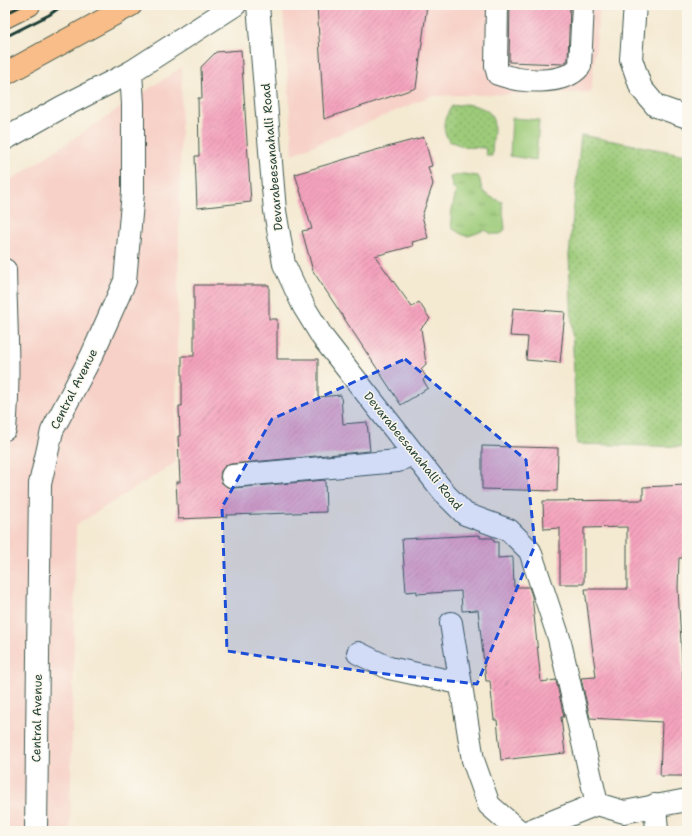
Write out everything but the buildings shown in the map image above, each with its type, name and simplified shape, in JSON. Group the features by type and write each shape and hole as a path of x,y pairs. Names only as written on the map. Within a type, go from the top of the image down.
{"highway":[{"path":"5,17 29,5"},
{"path":"5,74 131,5"}],"street":[{"path":"5,139 62,107 131,72 234,5"},
{"name":"Devarabeesanahalli Road","path":"258,5 275,211 284,264 304,307 323,338 446,495 465,514 509,530 530,551 559,638 597,804"},
{"path":"497,5 496,66 498,74 510,78 538,81 563,78 575,73 580,66 583,5"},
{"path":"635,5 631,59 641,88 656,106 687,117"},
{"name":"Central Avenue","path":"36,831 40,484 52,431 92,356 125,280 133,192 133,104 131,72"},
{"path":"5,270 7,407 5,429"},
{"path":"232,476 398,461 413,453"},
{"path":"451,623 459,683 473,760 489,806 519,831"},
{"path":"358,653 389,668 459,683"},
{"path":"529,831 597,804 624,812 687,800"},
{"path":"655,805 657,831"}],"highlighted area":[{"path":"405,359 526,460 535,545 477,684 368,672 227,651 222,507 272,419"}],"shaded area":[{"path":"287,5 600,5 591,92 431,96 293,154 283,9"},
{"path":"182,67 175,463 76,525 70,831 5,831 5,184"}],"green space":[{"path":"465,104 477,106 491,114 494,127 492,156 487,156 485,148 465,147 449,141 446,136 444,124 452,106"},
{"path":"512,118 539,120 536,160 510,156"},
{"path":"581,135 687,155 687,447 577,444 569,255"},
{"path":"463,174 478,176 483,191 502,202 505,229 501,234 492,234 485,230 468,236 452,228 451,215 456,191 452,186 450,177"}],"railway":[{"path":"5,14 23,5"},
{"path":"5,37 49,15 63,5"}]}
